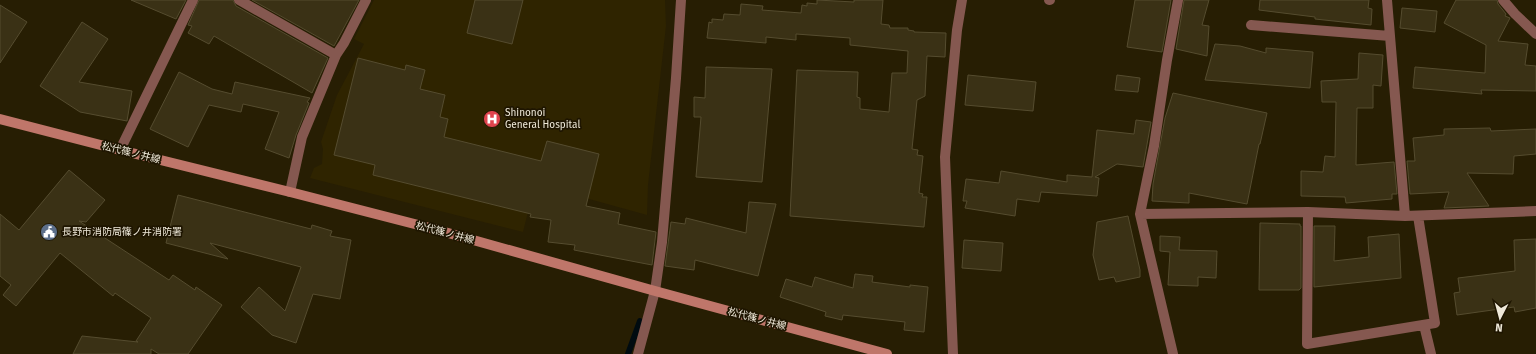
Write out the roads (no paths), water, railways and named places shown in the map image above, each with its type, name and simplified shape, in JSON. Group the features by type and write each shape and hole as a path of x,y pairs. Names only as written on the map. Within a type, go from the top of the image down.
{"main road":[{"name":"松代篠ノ井線","path":"0,119 434,229 887,354"}],"street":[{"path":"120,150 193,0"},
{"path":"239,0 336,55"},
{"path":"290,192 302,137 336,55 366,0"},
{"path":"638,354 655,291 663,234 681,0"},
{"path":"953,354 945,156 957,30 962,0"},
{"path":"1173,354 1140,214 1154,146 1178,0"},
{"path":"1387,0 1405,216"},
{"path":"1503,0 1536,34"},
{"path":"1251,25 1390,36"},
{"path":"1140,214 1308,212 1418,216 1536,212"},
{"path":"1308,212 1307,344 1435,324 1418,216"},
{"path":"1424,325 1431,354"}],"waterway":[{"path":"628,354 640,321"}],"place":[{"name":"Shinonoi General Hospital","path":"492,119"},
{"name":"長野市消防局篠ノ井消防署","path":"49,232"}]}
